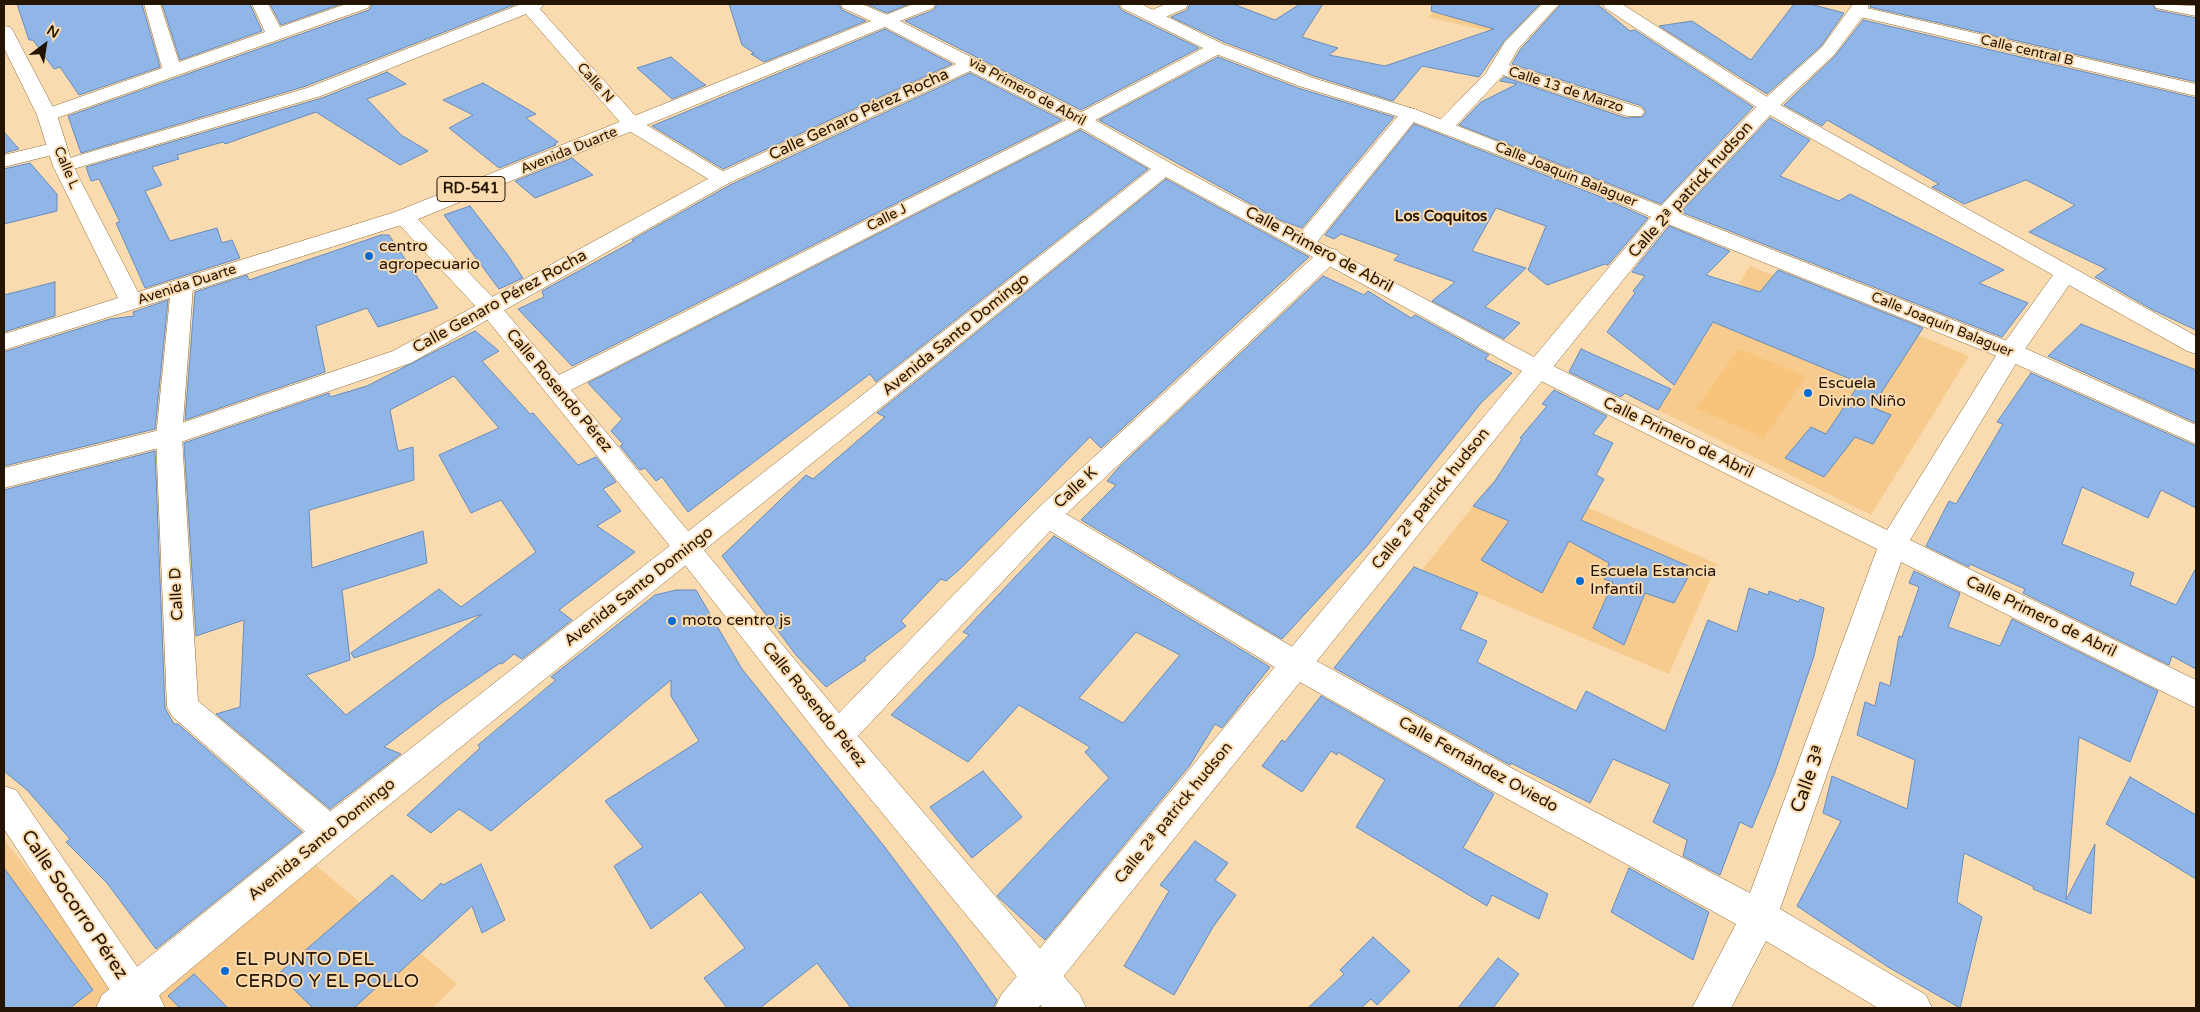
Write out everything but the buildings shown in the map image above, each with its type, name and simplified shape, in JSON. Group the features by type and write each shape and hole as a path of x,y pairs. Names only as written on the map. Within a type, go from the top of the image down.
{"street":[{"path":"152,4 172,70"},
{"path":"260,4 275,34"},
{"path":"47,115 362,4"},
{"path":"849,4 886,21"},
{"name":"Avenida Duarte","path":"4,342 403,216 633,125 927,4"},
{"name":"Calle Joaquín Balaguer","path":"1128,4 1217,48 1306,82 1410,114 1444,127 2011,352 2196,435"},
{"path":"1154,16 1180,4"},
{"path":"1444,127 1492,76 1511,46 1551,4"},
{"path":"1611,4 1768,106 2066,273 2194,342"},
{"path":"2162,4 2196,12"},
{"path":"4,161 60,157 314,92 532,6"},
{"name":"Calle N","path":"532,6 633,125 722,179"},
{"name":"Calle 2ª patrick hudson","path":"1014,1008 1664,215 1768,106 1828,51 1860,7"},
{"name":"Calle central B","path":"1860,7 2196,90"},
{"name":"via Primero de Abril","path":"886,21 1081,120 1165,168"},
{"name":"Calle L","path":"6,44 47,115 60,157 132,303"},
{"name":"Calle J","path":"556,387 1081,120 1217,48"},
{"name":"Calle Genaro Pérez Rocha","path":"4,478 169,438 402,356 722,179 972,63"},
{"name":"Calle 13 de Marzo","path":"1498,68 1634,112"},
{"path":"1305,242 1410,114"},
{"name":"Calle Primero de Abril","path":"1165,168 1538,369 2196,695"},
{"name":"Avenida Santo Domingo","path":"132,1003 330,832 1165,168"},
{"name":"Calle Rosendo Pérez","path":"403,216 489,307 688,548 838,736 1067,1008"},
{"name":"Calle K","path":"838,736 1047,516 1329,255"},
{"name":"Calle 3ª","path":"1710,1008 1759,916 1893,544 2011,352 2066,273"},
{"name":"Calle D","path":"182,287 169,438 182,708 330,832"},
{"name":"Calle Fernández Oviedo","path":"1047,516 1296,664 1503,780 1759,916 1913,1008"},
{"name":"Calle Socorro Pérez","path":"7,810 132,1003"}],"shaded area":[{"path":"1444,4 1495,4 1527,13 1511,36 1428,17"},
{"name":"Escuela Divino Niño","path":"1750,266 1969,356 1871,515 1658,410"},
{"path":"1739,349 1806,376 1764,438 1696,408"},
{"name":"Escuela Estancia Infantil","path":"1502,470 1717,564 1669,674 1422,570"},
{"path":"4,840 124,990 100,1008 4,1008"},
{"path":"313,863 457,984 433,1008 167,1008 150,990"}],"place":[{"name":"centro agropecuario","path":"369,256"},
{"name":"Escuela Divino Niño","path":"1808,393"},
{"name":"Escuela Estancia Infantil","path":"1580,581"},
{"name":"moto centro js","path":"672,621"},
{"name":"EL PUNTO DEL CERDO Y EL POLLO","path":"225,971"}],"district":[{"name":"Los Coquitos","path":"1441,217"}]}
